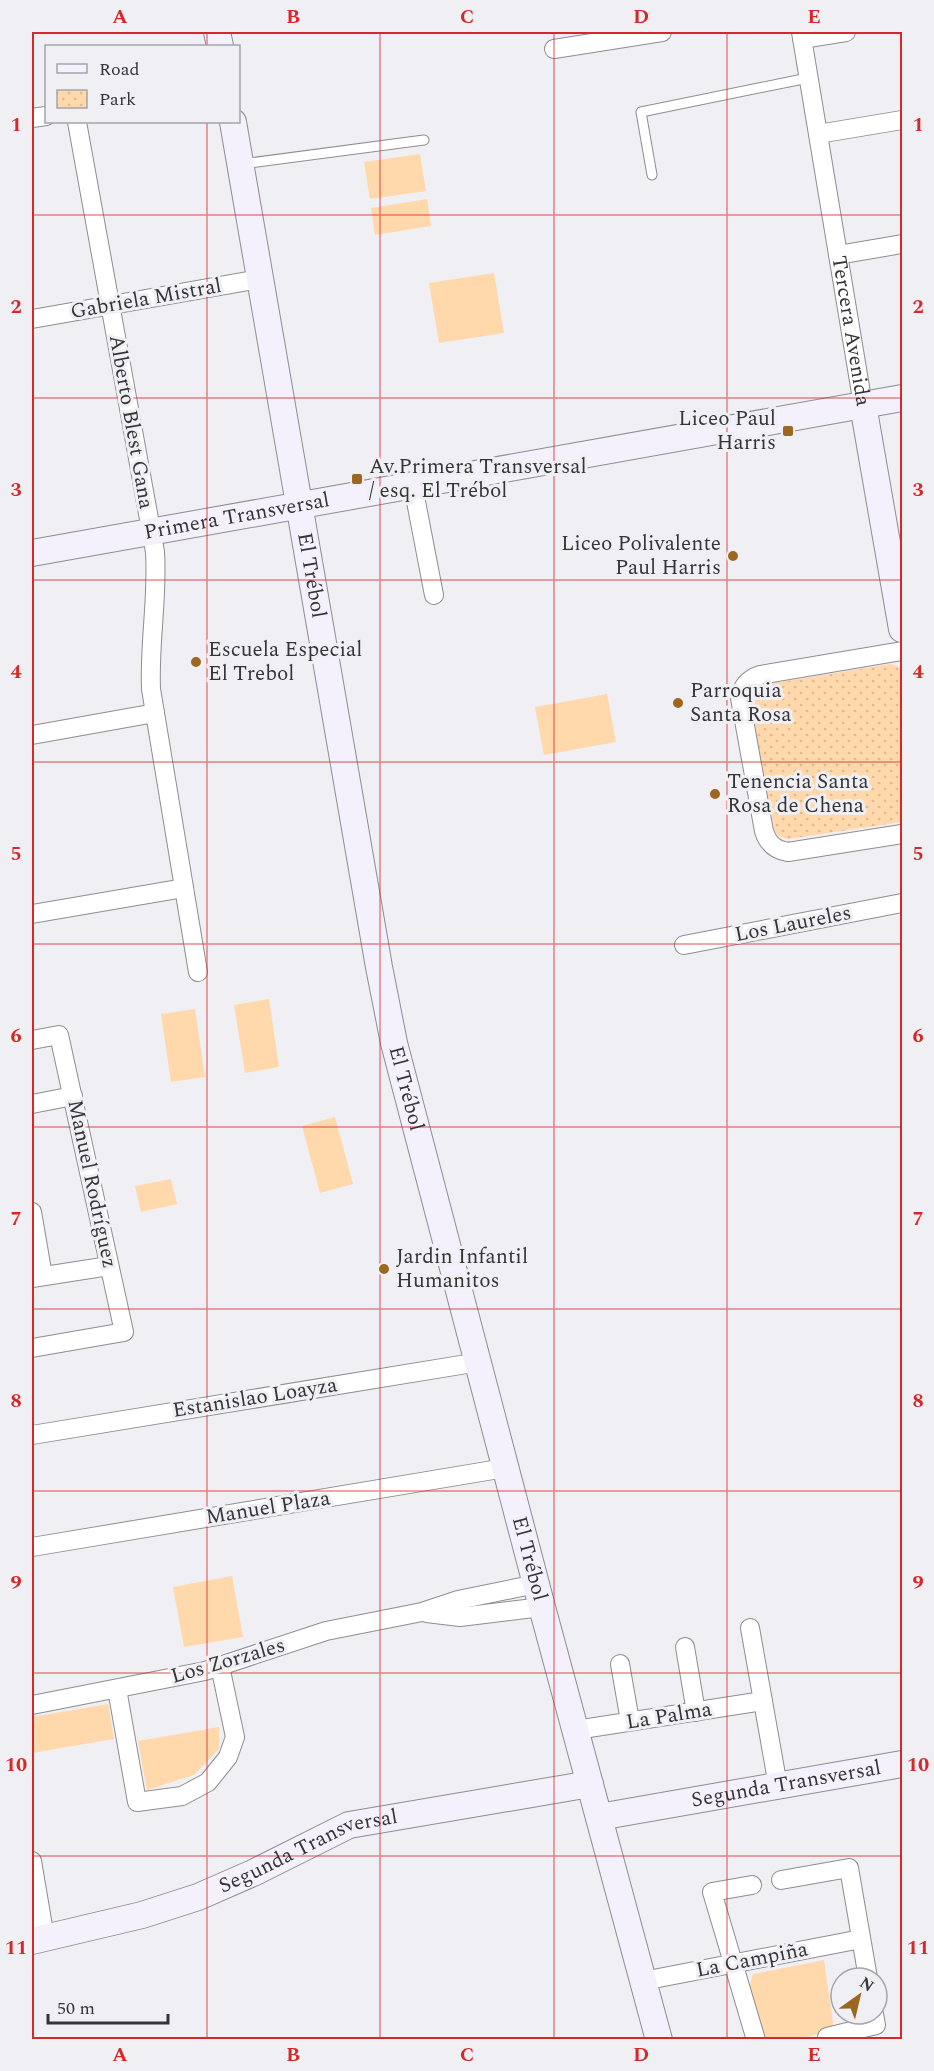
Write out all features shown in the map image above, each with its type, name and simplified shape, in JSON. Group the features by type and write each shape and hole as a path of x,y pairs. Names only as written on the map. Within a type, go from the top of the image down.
{"main road":[{"name":"El Trébol","path":"233,123 392,1034 538,1595 659,2040"},
{"name":"Primera Transversal","path":"32,553 903,398"},
{"name":"Tercera Avenida","path":"863,405 903,629"},
{"name":"Segunda Transversal","path":"599,1817 903,1764"},
{"name":"Segunda Transversal","path":"38,1940 142,1915 198,1897 349,1825 590,1784"}],"street":[{"path":"554,49 662,32"},
{"path":"802,35 846,32"},
{"name":"Tercera Avenida","path":"802,35 863,405"},
{"path":"818,134 903,120"},
{"name":"Alberto Blest Gana","path":"77,123 152,532 156,580 150,675 198,972"},
{"path":"838,255 903,244"},
{"name":"Gabriela Mistral","path":"32,319 260,279"},
{"path":"413,486 434,596"},
{"path":"903,651 753,677 741,692 740,705 764,831 766,838 775,848 781,851 795,851 903,834"},
{"path":"32,735 155,713"},
{"path":"32,914 184,888"},
{"name":"Los Laureles","path":"684,945 903,903"},
{"name":"Manuel Rodríguez","path":"32,1040 60,1035 124,1332 32,1348"},
{"path":"32,1104 73,1096"},
{"path":"32,1212 38,1277 109,1266"},
{"name":"Estanislao Loayza","path":"32,1435 478,1362"},
{"name":"Manuel Plaza","path":"32,1547 505,1468"},
{"name":"Los Zorzales","path":"32,1705 171,1679 220,1666 326,1631 422,1612 458,1600 538,1595"},
{"path":"750,1628 778,1786"},
{"path":"685,1647 696,1712"},
{"path":"620,1664 630,1721"},
{"path":"117,1689 137,1802 182,1796 208,1782 228,1757 235,1737 220,1666"},
{"name":"La Palma","path":"576,1730 763,1701"},
{"path":"32,1861 38,1940"},
{"path":"781,1880 849,1868 866,1966"},
{"path":"752,1886 712,1892 756,2040"},
{"name":"La Campiña","path":"643,1981 861,1939"},
{"path":"827,2037 872,2026"}],"lane":[{"path":"652,175 641,112 808,78"},
{"path":"240,164 424,140"}],"green space":[{"path":"420,154 426,191 370,199 364,162"},
{"path":"427,199 431,226 375,235 371,208"},
{"path":"494,273 504,333 439,343 429,283"},
{"path":"890,664 899,667 902,671 902,822 788,839 778,836 775,831 748,701 750,691 756,686"},
{"path":"607,694 616,742 544,755 535,707"},
{"path":"269,999 279,1067 245,1073 234,1005"},
{"path":"195,1009 205,1077 171,1082 161,1014"},
{"path":"335,1117 353,1184 320,1193 302,1126"},
{"path":"171,1179 177,1204 141,1212 135,1186"},
{"path":"232,1576 243,1637 184,1647 173,1587"},
{"path":"108,1704 114,1739 32,1753 32,1717"},
{"path":"219,1727 219,1749 194,1775 147,1790 138,1741"},
{"path":"824,1960 829,1995 829,2026 833,2026 834,2030 799,2039 762,2039 749,1988 753,1974"}],"place":[{"name":"Liceo Paul Harris","path":"788,431"},
{"name":"Av.Primera Transversal / esq. El Trébol","path":"357,479"},
{"name":"Liceo Polivalente Paul Harris","path":"733,556"},
{"name":"Escuela Especial El Trebol","path":"196,662"},
{"name":"Parroquia Santa Rosa","path":"678,703"},
{"name":"Tenencia Santa Rosa de Chena","path":"715,794"},
{"name":"Jardin Infantil Humanitos","path":"384,1269"}]}
